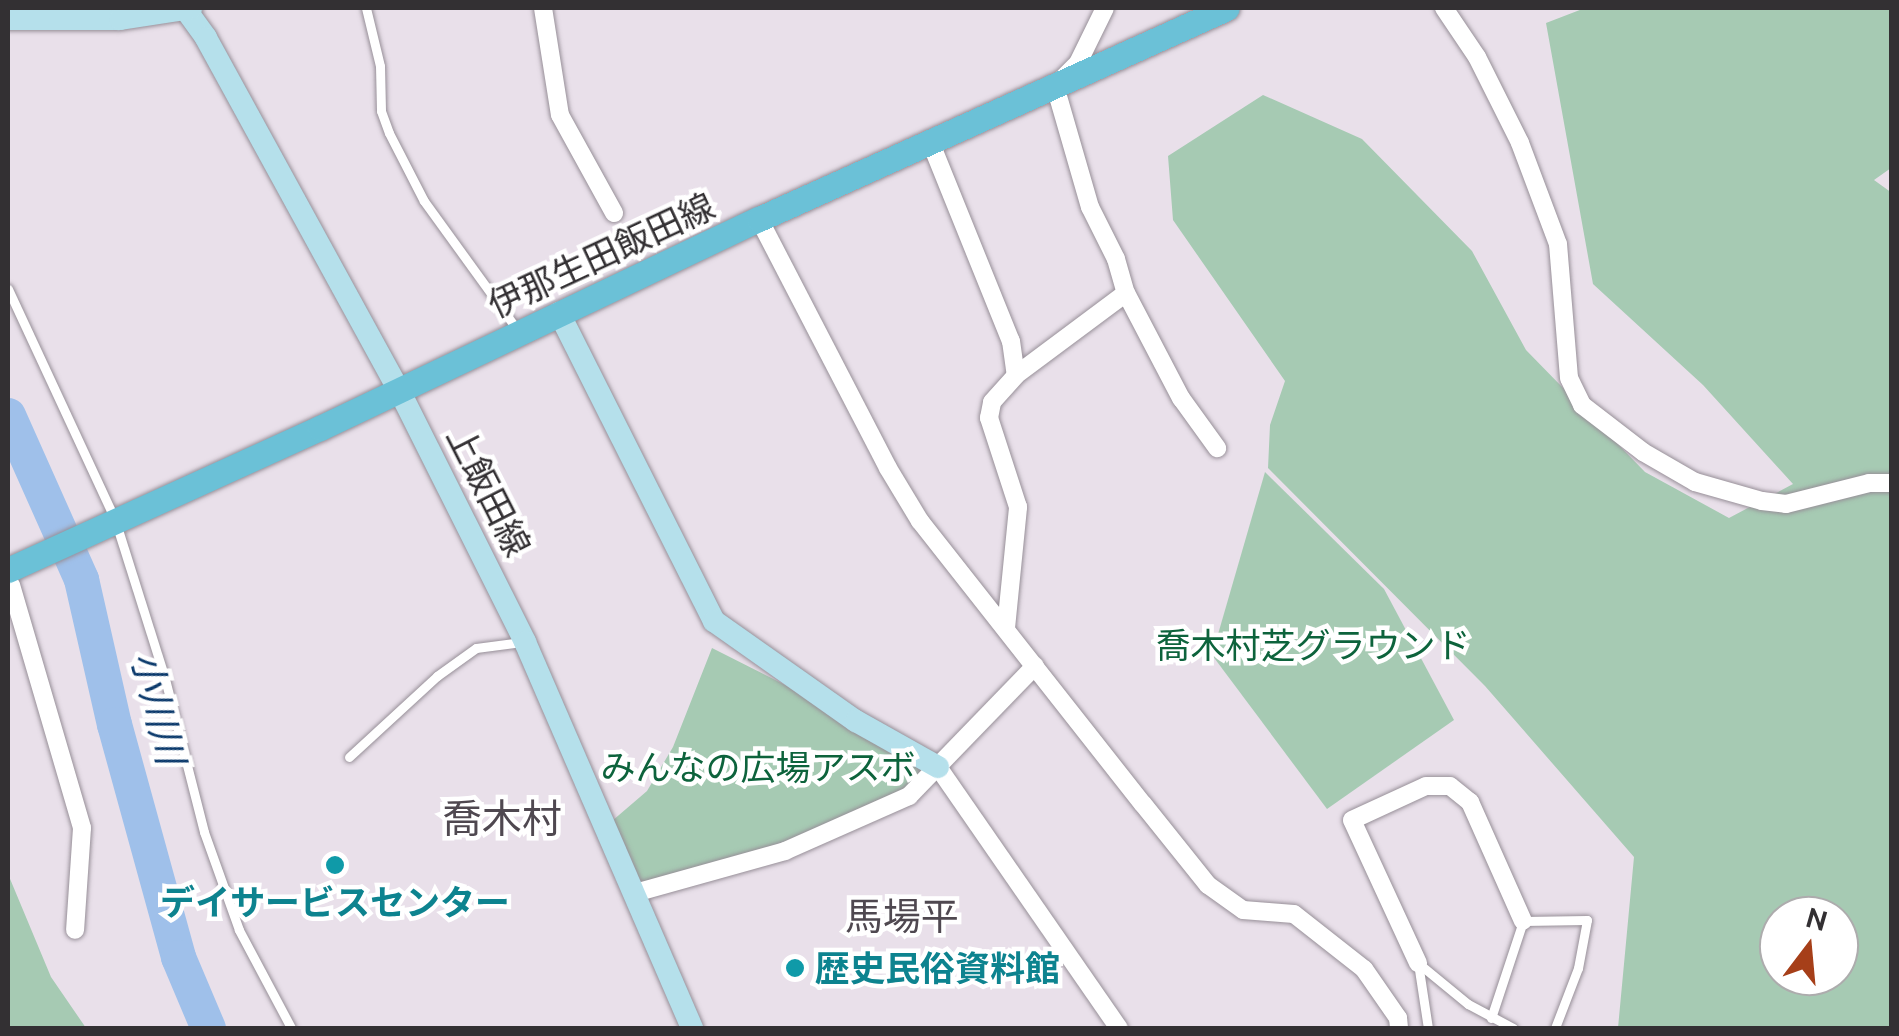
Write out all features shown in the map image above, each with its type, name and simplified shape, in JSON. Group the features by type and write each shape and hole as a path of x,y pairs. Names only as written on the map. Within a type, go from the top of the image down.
{"main road":[{"path":"8,19 120,19 187,8"},
{"name":"上飯田線","path":"187,8 399,390 525,642 692,1028"},
{"name":"伊那生田飯田線","path":"10,576 112,522 559,313 1227,8"},
{"path":"559,313 714,621 856,721 938,767"}],"street":[{"path":"543,8 560,115 614,213"},
{"path":"1106,8 1078,63 1055,86 1090,206 1116,260 1126,293 1180,398 1217,448"},
{"path":"1444,8 1477,57 1520,143 1558,244 1568,378 1582,404 1643,452 1695,482 1762,501 1786,504 1869,483 1892,483"},
{"path":"930,141 1011,341 1016,375"},
{"path":"759,220 888,468 920,520 1035,666 1208,884 1242,910 1294,914 1364,970 1398,1018 1400,1028"},
{"path":"1006,628 1018,507 989,418 992,402 1016,375 1126,293"},
{"path":"10,576 82,828 75,930"},
{"path":"635,893 784,850 909,796 1035,666"},
{"path":"938,767 1118,1028"},
{"path":"1418,963 1352,820 1426,786 1450,786 1470,802 1523,921"}],"lane":[{"path":"366,8 380,66 381,111 389,132 424,201 519,332"},
{"path":"8,289 112,522 164,676 204,832 239,930 291,1028"},
{"path":"348,756 438,676 476,648 525,642"},
{"path":"1492,1018 1523,921 1587,920 1578,968 1556,1028"},
{"path":"1418,963 1492,1018 1513,1028"},
{"path":"1418,963 1428,1028"}],"green space":[{"path":"1585,8 1891,8 1891,168 1874,180 1892,193 1891,1028 1618,1028 1634,857 1485,686 1268,468 1270,425 1285,381 1173,220 1168,156 1263,95 1362,139 1472,251 1526,350 1645,472 1729,518 1793,484 1703,385 1593,284 1546,23"},
{"name":"喬木村芝グラウンド","path":"1265,472 1384,589 1454,720 1327,809 1212,655"},
{"name":"みんなの広場アスボ","path":"712,648 856,721 932,768 906,797 866,817 635,893 612,821 647,791 673,747"},
{"path":"8,874 51,977 86,1028 8,1028"}],"waterway":[{"name":"小川川","path":"8,415 81,579 114,724 178,957 208,1028"}],"place":[{"name":"デイサービスセンター","path":"335,865"},
{"name":"歴史民俗資料館","path":"795,968"}],"district":[{"name":"喬木村","path":"502,819"},
{"name":"馬場平","path":"902,917"}]}
